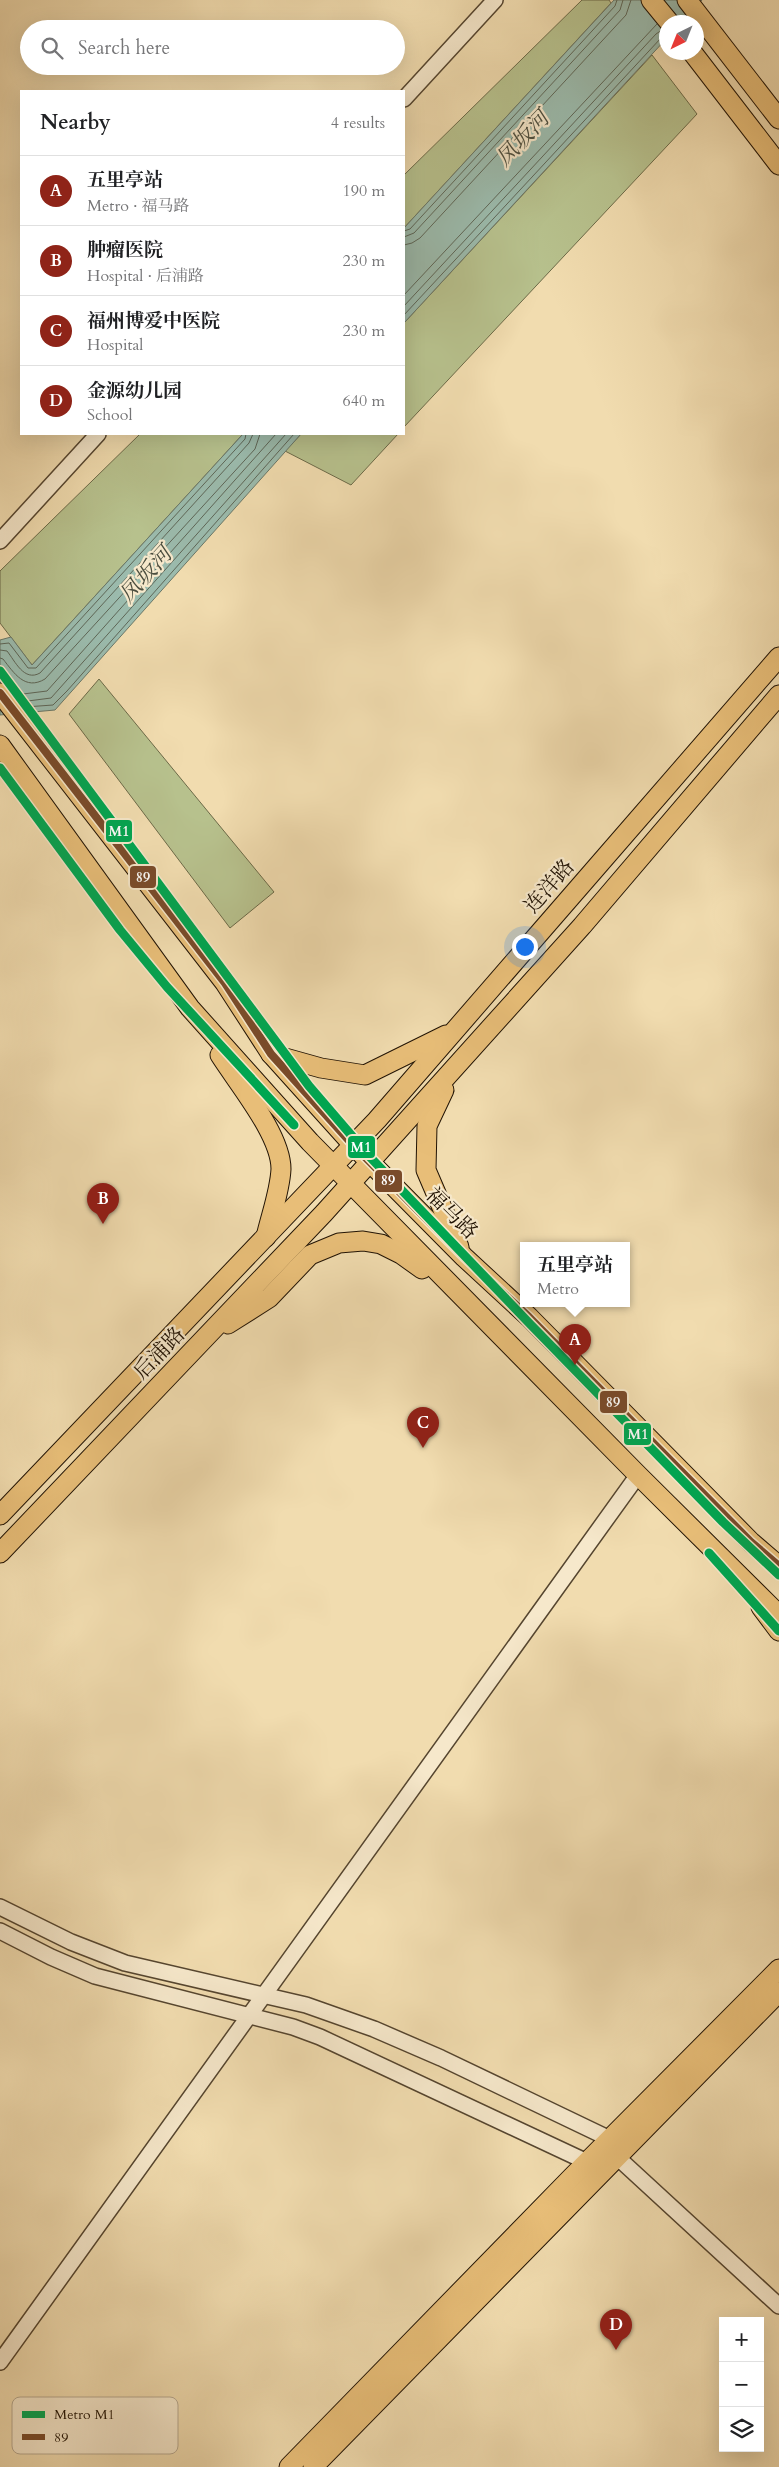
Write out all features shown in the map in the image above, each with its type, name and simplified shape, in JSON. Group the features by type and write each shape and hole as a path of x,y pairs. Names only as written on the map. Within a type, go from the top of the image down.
{"main road":[{"path":"651,0 663,15"},
{"path":"687,0 779,119"},
{"path":"698,60 779,165"},
{"name":"连洋路","path":"332,1166 353,1145 779,657"},
{"name":"福马路","path":"0,693 225,983 271,1054 370,1163 464,1257 529,1317 751,1542 779,1566"},
{"path":"350,1184 682,812 779,695"},
{"path":"0,745 190,1008 269,1129 278,1149 281,1170 266,1237"},
{"path":"190,1008 332,1166 638,1475 779,1614"},
{"path":"271,1054 321,1068 365,1075 453,1031"},
{"path":"451,1073 427,1126 426,1170 464,1257"},
{"name":"后浦路","path":"0,1515 332,1166"},
{"name":"后浦路","path":"0,1553 350,1184"},
{"path":"202,1341 269,1298 310,1255 339,1243 364,1241 391,1248 466,1302"},
{"path":"751,1542 779,1562"},
{"path":"730,1567 779,1599"},
{"path":"730,1567 779,1631"},
{"path":"312,2467 779,1969"},
{"path":"289,2467 587,2162 613,2147 779,1992"}],"street":[{"path":"405,98 495,0"},
{"path":"0,542 97,435"},
{"path":"0,2362 638,1475"},
{"path":"0,1908 98,1954 125,1963 306,2005 389,2035 613,2147 779,2306"},
{"path":"0,1931 51,1957 95,1976 320,2036 587,2162"}],"green space":[{"path":"582,0 609,0 611,3 405,227 405,174"},
{"path":"652,55 697,114 405,426 405,322"},
{"path":"139,435 242,435 32,665 0,623 0,571"},
{"path":"300,435 397,435 351,485 285,451"},
{"path":"99,679 274,892 230,928 69,714"}],"water":[{"name":"凤坂河","path":"614,0 702,0 688,15 659,15 659,47 405,322 405,227"},
{"name":"凤坂河","path":"242,435 300,435 55,710 0,715 0,640 11,637 32,665"}],"metro line":[{"name":"M1","path":"0,671 309,1086 370,1157 723,1522 779,1575"},
{"name":"M1","path":"0,768 120,930 167,987 294,1125"},
{"name":"M1","path":"709,1553 779,1631"}],"transit line":[{"name":"89","path":"0,693 225,983 271,1054 353,1145 464,1257 529,1317 751,1542 779,1566"}],"place":[{"name":"肿瘤医院","path":"103,1224"},
{"name":"五里亭站","path":"575,1365"},
{"name":"福州博爱中医院","path":"423,1448"},
{"name":"金源幼儿园","path":"616,2350"}]}
